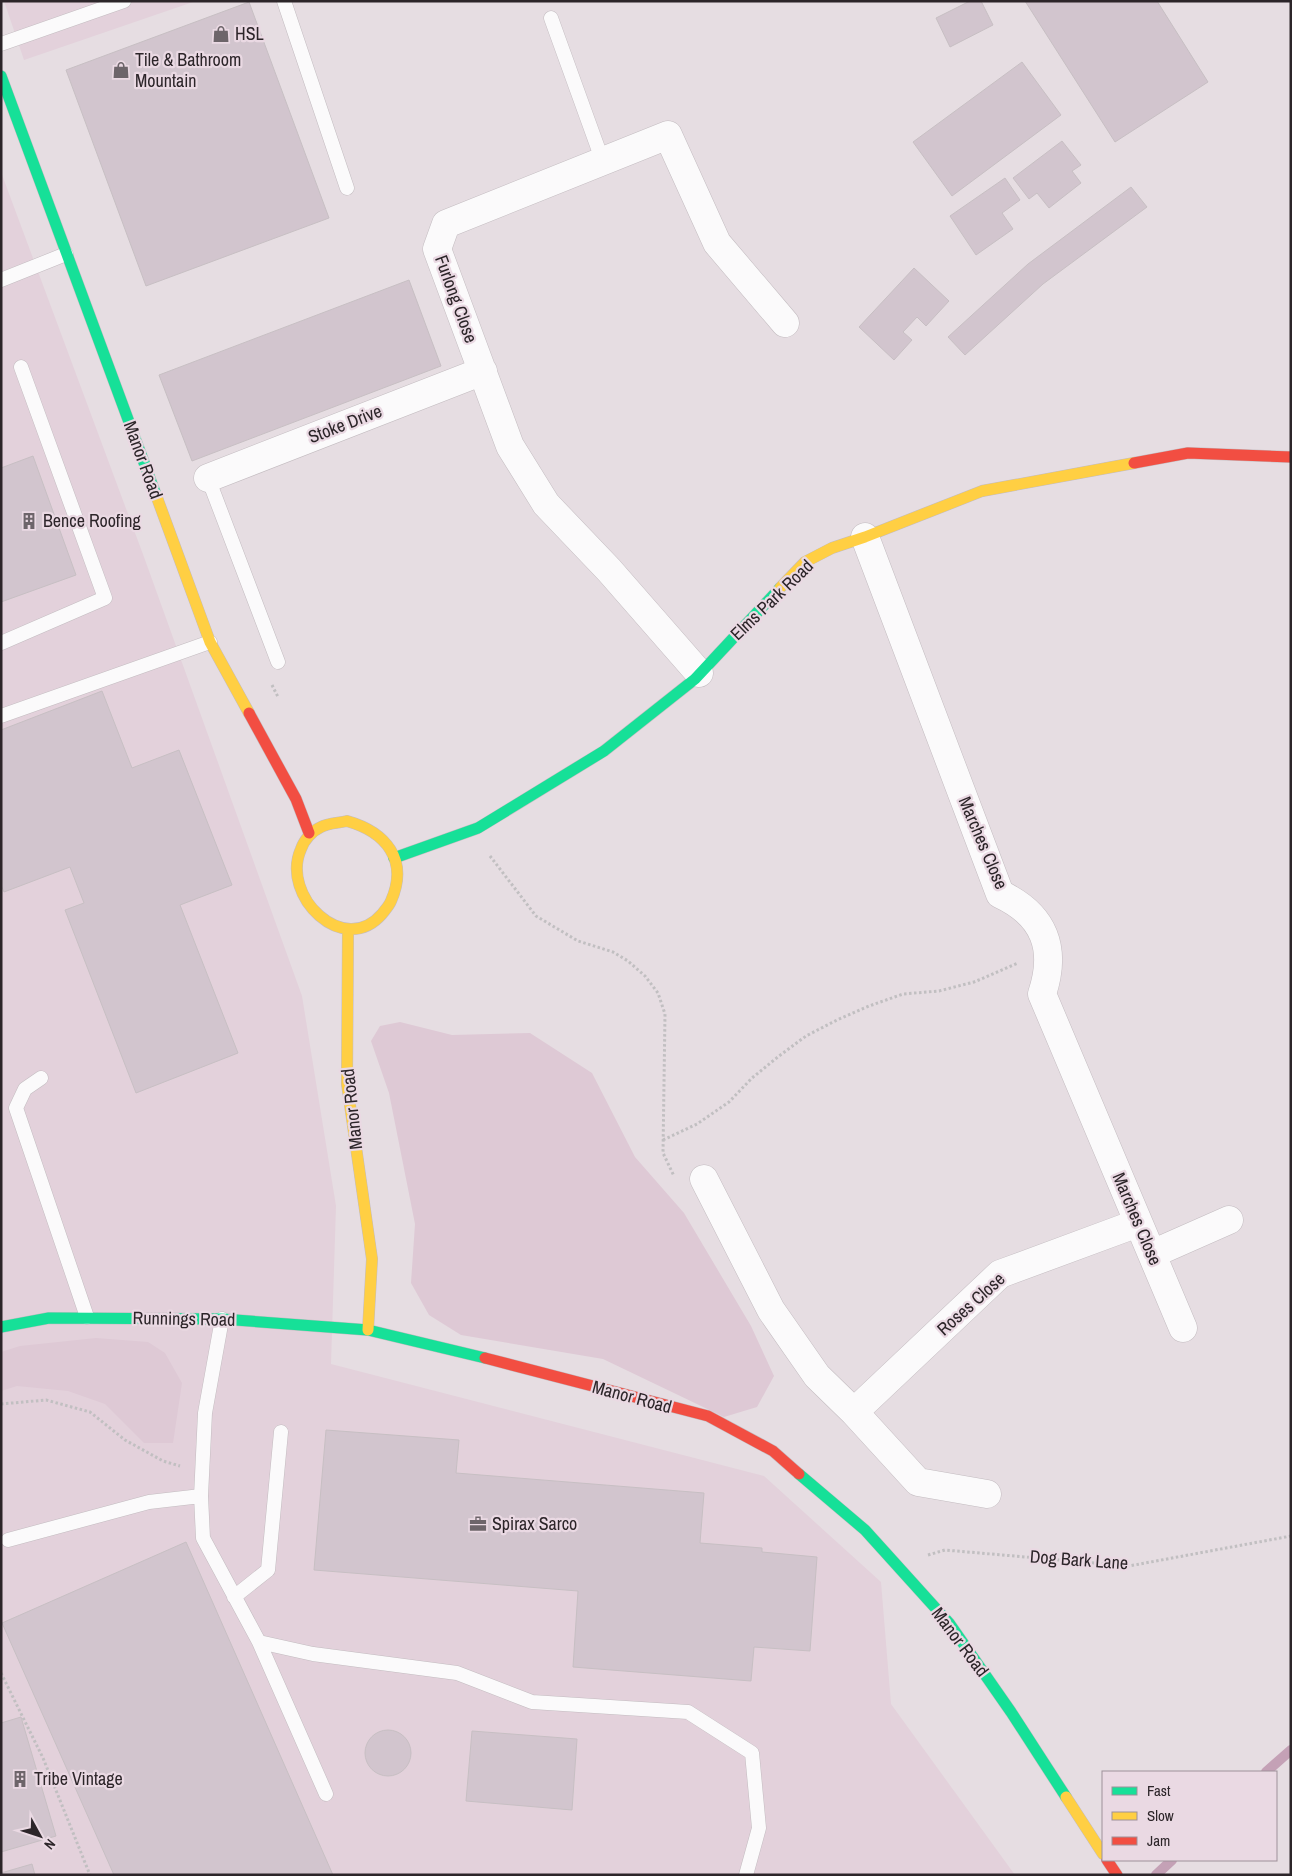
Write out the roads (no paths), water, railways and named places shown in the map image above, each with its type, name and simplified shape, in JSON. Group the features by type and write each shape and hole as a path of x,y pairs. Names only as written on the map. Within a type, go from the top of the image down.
{"street":[{"name":"Manor Road","path":"1,76 210,642 296,799 309,833"},
{"name":"Furlong Close","path":"699,673 609,570 546,504 510,446 437,249 446,224 668,135 717,243 785,323"},
{"name":"Stoke Drive","path":"208,478 483,371"},
{"name":"Elms Park Road","path":"394,858 478,828 604,751 695,679 805,562 832,548 982,491 992,489 1188,453 1291,457"},
{"name":"Marches Close","path":"865,537 1000,894 1016,901 1028,911 1038,924 1046,940 1048,976 1042,994 1183,1328"},
{"path":"336,822 359,823 371,828 389,846 397,872 397,887 392,901 384,913 373,923 360,929 348,929 336,925 314,912 306,902 296,876 296,862 298,849 309,833 324,825 336,822"},
{"name":"Manor Road","path":"348,929 346,1084 372,1259 368,1330 495,1360 708,1416 773,1451 865,1530 949,1623 1011,1712 1102,1852"},
{"path":"704,1179 771,1310 817,1376 854,1412 918,1482 987,1494"},
{"path":"1152,1254 1229,1220"},
{"name":"Roses Close","path":"854,1412 1000,1274 1138,1222"},
{"name":"Runnings Road","path":"1,1327 49,1318 87,1317 222,1319 368,1330"},
{"path":"1108,1861 1117,1875"}],"lane":[{"path":"1,44 124,1"},
{"path":"284,1 347,188"},
{"path":"551,18 603,162"},
{"path":"1,280 66,254"},
{"path":"1,644 105,598 21,367"},
{"path":"208,478 278,662"},
{"path":"1,716 210,642"},
{"path":"41,1078 26,1089 16,1108 87,1317"},
{"path":"222,1319 205,1413 201,1496 204,1538 259,1642 326,1794"},
{"path":"234,1597 268,1570 281,1432"},
{"path":"8,1540 149,1502 201,1496"},
{"path":"259,1642 312,1654 457,1673 532,1702 688,1712 752,1753 759,1828 746,1875"}],"waterway":[{"path":"1267,1771 1291,1750"},
{"path":"1156,1875 1171,1861"}],"place":[{"name":"HSL","path":"221,34"},
{"name":"Tile & Bathroom Mountain","path":"121,70"},
{"name":"Bence Roofing","path":"29,521"},
{"name":"Spirax Sarco","path":"478,1524"},
{"name":"Tribe Vintage","path":"20,1779"}]}
